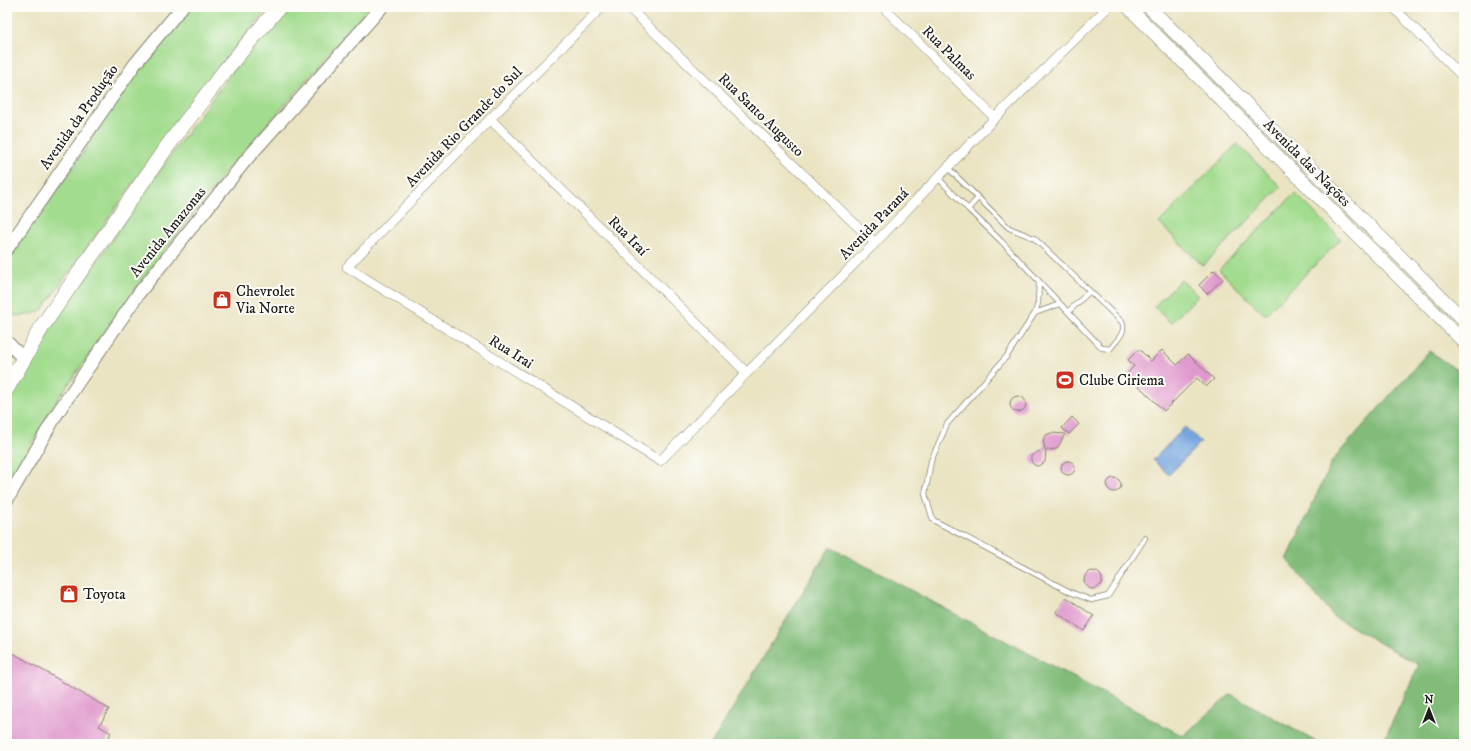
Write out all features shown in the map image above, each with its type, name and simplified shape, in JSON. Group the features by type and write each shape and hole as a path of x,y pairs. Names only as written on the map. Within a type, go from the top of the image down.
{"highway":[{"path":"7,388 43,325 166,148 226,68 279,7"}],"main road":[{"name":"Avenida das Nações","path":"1128,7 1464,342"},
{"name":"Avenida das Nações","path":"1149,7 1464,320"}],"street":[{"name":"Avenida da Produção","path":"7,249 135,64 182,7"},
{"name":"Avenida Amazonas","path":"7,500 58,412 139,293 250,155 382,7"},
{"name":"Avenida Rio Grande do Sul","path":"347,267 490,119 602,7"},
{"name":"Rua Santo Augusto","path":"628,7 875,243"},
{"name":"Rua Palmas","path":"883,7 995,118"},
{"name":"Avenida Paraná","path":"660,461 875,243 995,118 1108,7"},
{"path":"1393,7 1464,78"},
{"name":"Rua Iraí","path":"490,119 747,373"},
{"name":"Rua Irai","path":"347,267 660,461"},
{"path":"7,342 23,358"}],"lane":[{"path":"938,178 1001,240 1102,348 1110,349 1123,331 1124,325 1122,322 1034,238 1010,228 948,168"},
{"path":"968,209 978,198"},
{"path":"1039,282 1038,303 1035,313 1007,356 947,424 931,461 925,494 933,520 1070,592 1091,600 1108,596 1145,538"},
{"path":"1068,312 1090,291"},
{"path":"1035,313 1060,304"}],"green space":[{"path":"188,7 269,7 205,84 42,310 33,314 25,315 7,314 7,260 77,162 138,66"},
{"path":"287,7 371,7 224,174 137,287 53,406 7,487 7,401 34,352 173,152 234,69"},
{"path":"1237,144 1281,187 1203,266 1159,223"},
{"path":"1295,193 1341,239 1265,315 1219,270"},
{"path":"1181,279 1198,296 1171,323 1154,307"},
{"path":"1429,351 1464,375 1464,744 1382,744 1419,665 1334,617 1287,560 1332,461"},
{"path":"830,547 1183,736 1231,694 1318,743 1329,744 711,744"}],"water":[{"path":"1185,427 1201,442 1169,475 1153,460"}],"building":[{"path":"1214,270 1223,279 1207,294 1199,285"},
{"path":"1139,349 1151,361 1162,350 1177,365 1188,354 1214,379 1206,387 1197,378 1164,411 1127,374 1134,366 1128,360"},
{"path":"1018,396 1024,398 1026,404 1024,410 1018,412 1012,410 1010,404 1012,398"},
{"path":"1072,417 1079,424 1069,434 1062,428"},
{"path":"1051,433 1065,434 1057,449 1046,450 1045,462 1038,466 1034,465 1031,461 1031,456 1045,449 1043,440 1046,435"},
{"path":"1065,461 1071,461 1075,465 1075,471 1071,475 1065,475 1061,471 1061,465"},
{"path":"1114,478 1119,480 1121,485 1119,490 1114,492 1109,490 1107,485 1109,480"},
{"path":"1089,571 1097,571 1102,576 1100,587 1097,589 1089,589 1084,584 1084,576"},
{"path":"1066,597 1094,616 1084,631 1056,612"},
{"path":"13,653 109,709 99,726 111,733 105,744 7,744 7,662"}],"place":[{"name":"Chevrolet Via Norte","path":"222,300"},
{"name":"Clube Ciriema","path":"1065,380"},
{"name":"Toyota","path":"69,594"}]}
